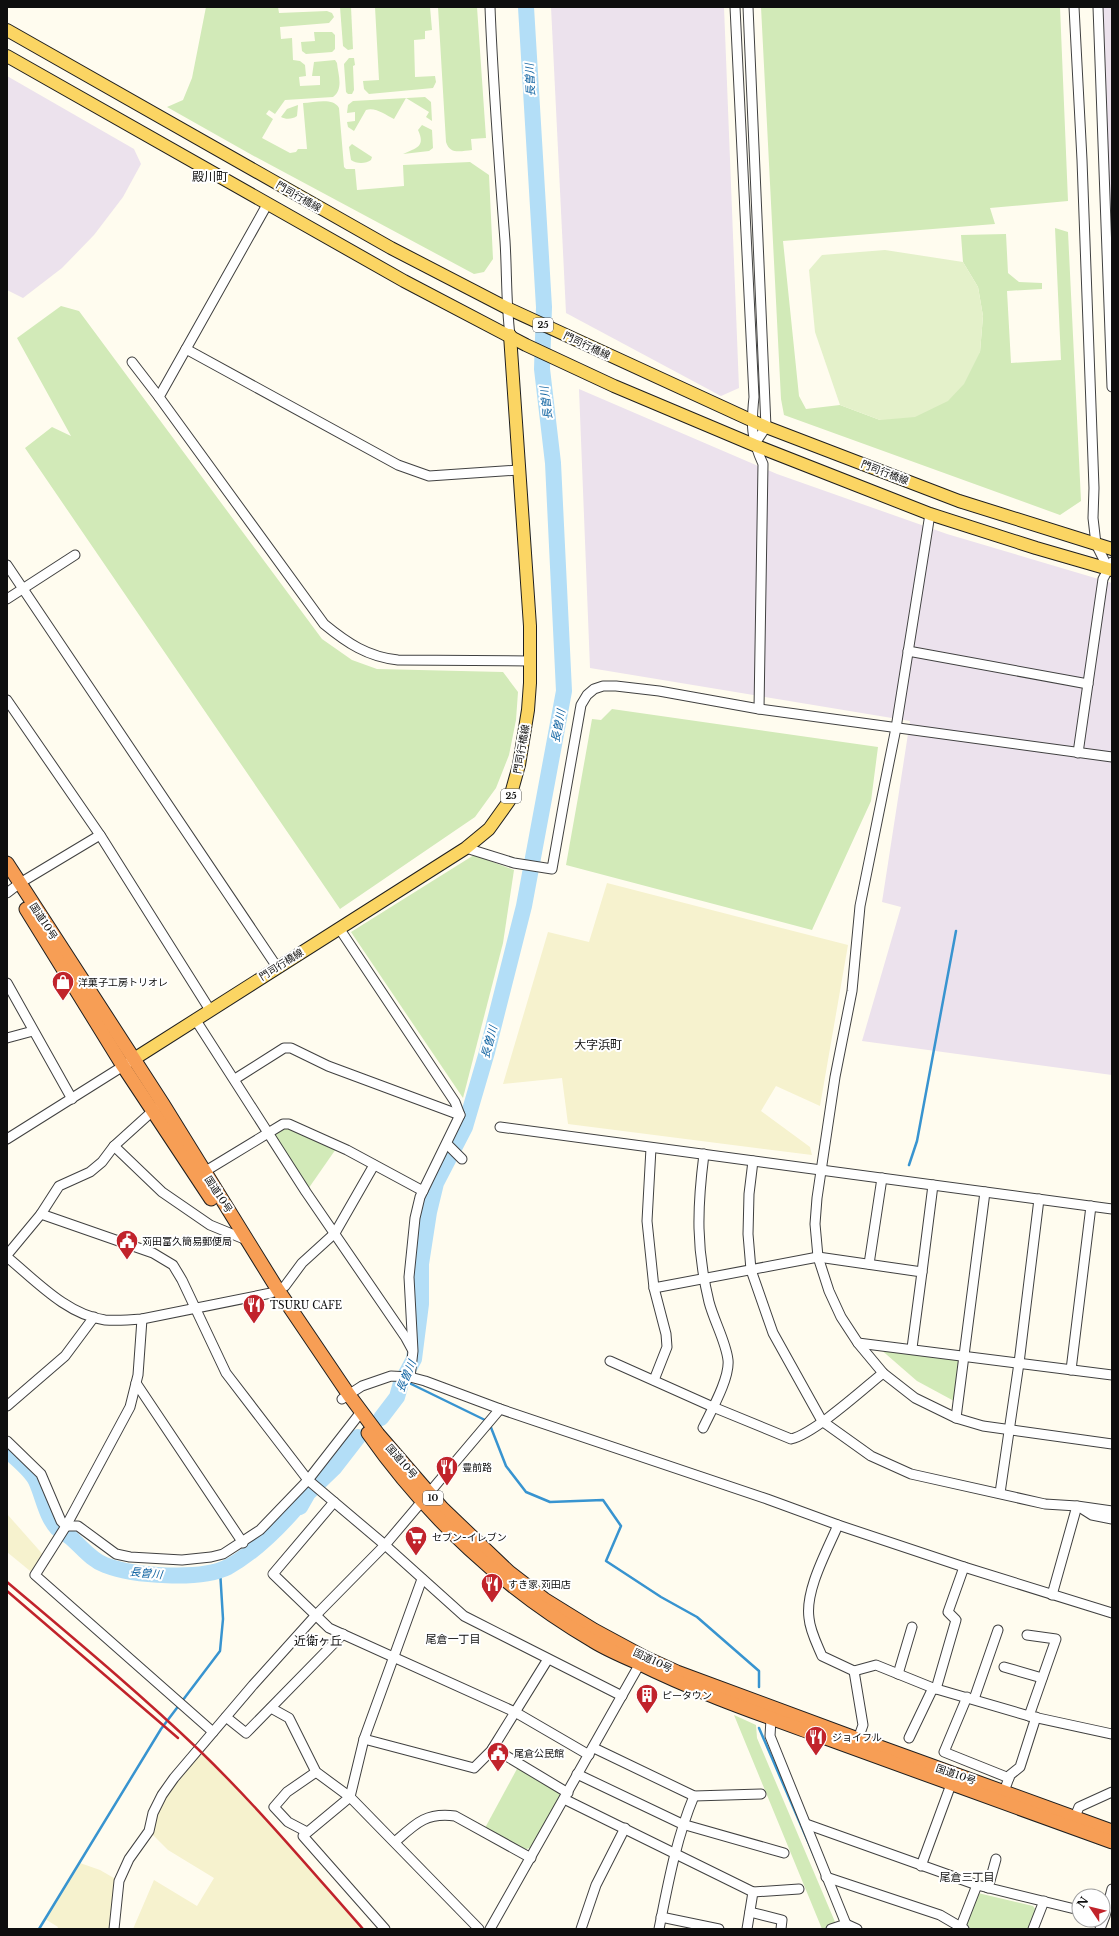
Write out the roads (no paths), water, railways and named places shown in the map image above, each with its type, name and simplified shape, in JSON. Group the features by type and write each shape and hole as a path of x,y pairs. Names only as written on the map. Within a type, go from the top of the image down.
{"highway":[{"name":"国道10号","path":"7,863 12,886 129,1063 204,1172 249,1242 275,1292"},
{"name":"国道10号","path":"158,1106 235,1235 359,1414 379,1448 426,1496 464,1546 531,1601 594,1642 1073,1822 1112,1842"},
{"name":"国道10号","path":"642,1661 679,1683 771,1719 953,1778"},
{"name":"国道10号","path":"1073,1822 1112,1831"}],"main road":[{"name":"門司行橋線","path":"7,30 391,248 507,308 766,427 959,501 1112,549"},
{"name":"25","path":"7,56 268,202 404,281 510,335 526,345 614,386 754,445 930,514 1036,548 1111,567"},
{"name":"門司行橋線","path":"129,1063 276,967 466,848 489,829 509,801 515,784 525,737 530,683 527,576 518,470 510,335"}],"street":[{"path":"490,7 506,265 507,308 510,335"},
{"path":"735,7 754,397 751,420 754,445 763,464 759,709"},
{"path":"748,7 766,427 754,445"},
{"path":"1074,7 1082,160 1094,488 1093,518 1096,544 1111,567 1103,579 1078,753"},
{"path":"1098,7 1112,387"},
{"path":"159,397 268,202"},
{"path":"186,349 398,465 415,472 428,476 518,470"},
{"path":"132,362 324,624 337,635 351,645 381,658 398,660 530,661"},
{"path":"930,514 896,728 860,906 852,991 835,1077 821,1170 815,1224 818,1257 829,1292 841,1317 858,1343 883,1373 915,1398 956,1418 983,1426 1112,1444"},
{"path":"7,599 75,555"},
{"path":"7,565 276,967"},
{"path":"908,651 1088,684"},
{"path":"466,848 514,863 552,870 581,705 587,695 594,689 603,686 652,690 759,709 1112,757"},
{"path":"7,700 100,835 210,1010"},
{"path":"12,886 100,835"},
{"path":"339,928 455,1102 460,1115 449,1146 420,1197 415,1218 409,1277 413,1351 410,1377"},
{"path":"7,983 32,1031 72,1099"},
{"path":"195,1019 335,1233 406,1338 413,1351"},
{"path":"7,1038 32,1031"},
{"path":"234,1079 284,1048 291,1048 328,1066 460,1115"},
{"path":"7,1139 129,1063"},
{"path":"158,1106 114,1146 102,1162 90,1172 59,1186 40,1214 7,1256 60,1300 94,1317 124,1321 142,1319 275,1292 284,1286 302,1263 335,1233 374,1165"},
{"path":"204,1172 283,1124 289,1124 347,1150 423,1191"},
{"path":"500,1127 1112,1209"},
{"path":"114,1146 162,1192 210,1225 249,1242"},
{"path":"449,1146 462,1159"},
{"path":"651,1148 647,1221 654,1288 666,1334 667,1347 654,1380"},
{"path":"703,1428 726,1377 728,1361 713,1317 703,1279 698,1237 699,1199 704,1154"},
{"path":"753,1161 749,1194 748,1234 751,1270 773,1333 822,1421 871,1456 911,1474 1045,1504 1077,1506 1112,1511"},
{"path":"869,1264 882,1178"},
{"path":"912,1348 933,1185"},
{"path":"956,1418 985,1192"},
{"path":"1000,1493 1019,1363 1039,1199"},
{"path":"1071,1370 1092,1206"},
{"path":"40,1214 153,1252 173,1265 226,1373 308,1480 385,1545 464,1616 548,1660 622,1696"},
{"path":"654,1288 818,1257 922,1272"},
{"path":"7,1406 65,1356 94,1317"},
{"path":"142,1319 136,1383 130,1407 66,1526 36,1574 213,1732"},
{"path":"858,1343 912,1348 1112,1375"},
{"path":"610,1361 713,1407 792,1439 800,1436 822,1421 883,1373"},
{"path":"346,1397 362,1386 390,1376 410,1377 425,1381 500,1410 752,1494 838,1525 964,1567 1112,1613"},
{"path":"136,1383 243,1543"},
{"path":"114,1929 119,1881 124,1870 149,1831 153,1813 162,1795 226,1717 316,1616 385,1545 500,1410"},
{"path":"7,1441 41,1474 61,1521 66,1526 78,1526 116,1554 130,1557 182,1560 211,1557 223,1554 243,1543 260,1530 308,1480 359,1414"},
{"path":"334,1502 272,1574 329,1628 516,1712 592,1751 694,1796 761,1794"},
{"path":"1077,1506 1092,1515 1112,1519"},
{"path":"1052,1595 1077,1506"},
{"path":"838,1525 812,1589 808,1608 811,1631 822,1656 854,1670 876,1665 935,1688 1033,1717 1112,1734"},
{"path":"909,1738 935,1688 956,1620 948,1612 964,1567"},
{"path":"385,1929 303,1836 350,1797 364,1739 422,1579"},
{"path":"898,1674 912,1627"},
{"path":"998,1630 970,1698 944,1752 1009,1778"},
{"path":"226,1717 246,1732 342,1634"},
{"path":"1002,1796 1009,1778 1020,1767 1042,1678 1056,1639 1027,1635"},
{"path":"364,1739 474,1768 493,1748 548,1660"},
{"path":"490,1929 642,1661"},
{"path":"1004,1667 1042,1678"},
{"path":"854,1670 863,1725 858,1740"},
{"path":"764,1705 771,1719 770,1736 847,1927"},
{"path":"271,1708 289,1718 316,1772 350,1797 479,1929"},
{"path":"493,1748 566,1796 674,1854 753,1892 799,1889"},
{"path":"307,1832 288,1822 274,1807 287,1792 316,1772"},
{"path":"577,1774 682,1824 784,1853"},
{"path":"921,1866 953,1778"},
{"path":"1073,1822 1079,1807 1112,1792"},
{"path":"659,1929 674,1854 682,1824 694,1796"},
{"path":"395,1842 417,1823 426,1818 446,1814 455,1816 531,1858"},
{"path":"806,1824 977,1885 1071,1908"},
{"path":"581,1929 596,1885 625,1828"},
{"path":"988,1888 996,1859"},
{"path":"826,1877 940,1915 963,1928 977,1885"},
{"path":"747,1929 753,1892"},
{"path":"1033,1929 1044,1901"},
{"path":"750,1912 782,1920 781,1929"},
{"path":"661,1917 719,1929"},
{"path":"831,1929 847,1927 857,1929"}],"waterway":[{"name":"長曽川","path":"381,1418 397,1397 401,1383 414,1359 421,1304 421,1264 429,1212 436,1183 465,1127 487,1052 524,906 564,691 553,463 542,369 544,307 526,7"},
{"path":"909,1165 917,1141 956,931"},
{"path":"403,1380 487,1421"},
{"path":"490,1425 506,1466 526,1492 550,1502 603,1500 621,1526 606,1561 661,1597 697,1617 759,1671 759,1687"},
{"name":"長曽川","path":"7,1450 34,1477 47,1512 53,1523 60,1531 70,1537 95,1560 117,1569 133,1572 184,1575 201,1574 228,1567 256,1548 273,1533 296,1508 300,1507 308,1493 307,1494 334,1468 358,1437"},
{"path":"39,1929 161,1729 220,1651 223,1619 220,1570"},
{"path":"759,1728 816,1860"}],"railway":[{"path":"7,1582 128,1685 199,1750 262,1815 363,1929"},
{"path":"7,1591 178,1738"}],"place":[{"name":"洋菓子工房トリオレ","path":"63,1002"},
{"name":"苅田富久簡易郵便局","path":"127,1260"},
{"name":"TSURU CAFE","path":"254,1324"},
{"name":"豊前路","path":"447,1486"},
{"name":"セブン-イレブン","path":"416,1556"},
{"name":"すき家 苅田店","path":"492,1604"},
{"name":"ピータウン","path":"647,1714"},
{"name":"ジョイフル","path":"816,1756"},
{"name":"尾倉公民館","path":"498,1772"}],"district":[{"name":"殿川町","path":"210,177"},
{"name":"大字浜町","path":"598,1045"},
{"name":"尾倉一丁目","path":"453,1639"},
{"name":"近衛ヶ丘","path":"318,1641"},
{"name":"尾倉三丁目","path":"967,1877"}]}
